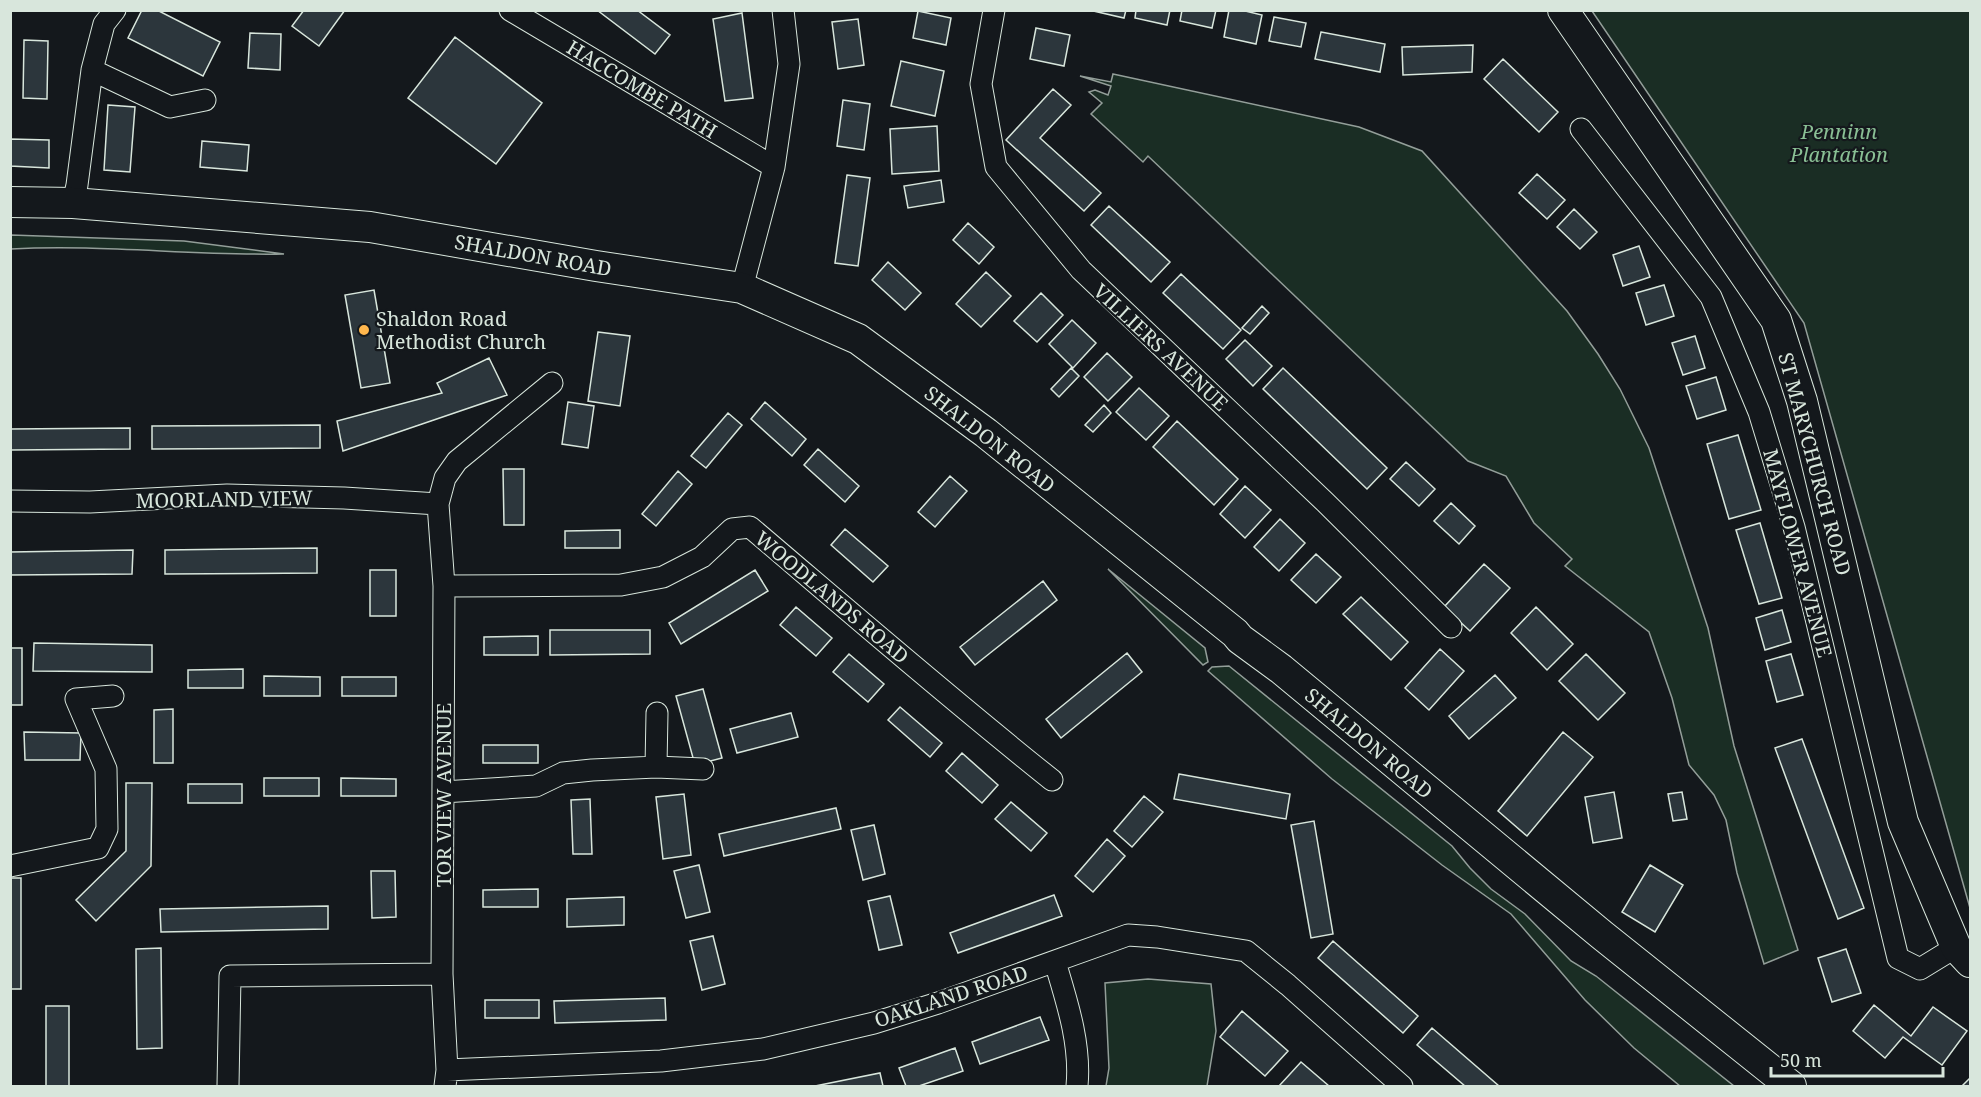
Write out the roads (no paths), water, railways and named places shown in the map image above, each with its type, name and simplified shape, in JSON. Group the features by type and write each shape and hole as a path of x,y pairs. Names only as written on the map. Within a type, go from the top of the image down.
{"street":[{"path":"72,203 77,185 92,70 104,24 114,10"},
{"name":"HACCOMBE PATH","path":"510,10 774,167"},
{"path":"742,288 774,167 789,64 783,10"},
{"name":"VILLIERS AVENUE","path":"994,10 981,84 996,167 1081,270 1333,510 1451,627"},
{"name":"ST MARYCHURCH ROAD","path":"1563,10 1776,320 1802,401 1903,822 1963,955"},
{"path":"92,70 170,107 206,100"},
{"name":"MAYFLOWER AVENUE","path":"1581,129 1711,297 1759,412 1794,527 1898,958 1920,969 1963,955"},
{"name":"SHALDON ROAD","path":"10,202 72,203 370,227 596,266 742,288 858,339 986,433 1226,625 1240,639 1281,669 1602,936 1791,1086"},
{"path":"438,504 445,478 457,461 552,383"},
{"name":"MOORLAND VIEW","path":"10,501 90,502 227,495 344,498 438,504"},
{"name":"TOR VIEW AVENUE","path":"438,504 444,586 442,974 446,1078"},
{"name":"WOODLANDS ROAD","path":"444,586 621,585 663,577 702,557 732,529 750,528 970,714 1052,780"},
{"path":"10,866 98,848 107,829 106,769 76,699 113,696"},
{"path":"656,767 657,713"},
{"path":"443,792 536,786 564,773 592,770 656,767 703,769"},
{"name":"OAKLAND ROAD","path":"446,1078 661,1061 762,1049 885,1019 938,1003 1128,935 1157,937 1246,951 1402,1086"},
{"path":"1055,962 1071,1017 1079,1067 1077,1086"},
{"path":"228,1086 230,976 442,974"}],"place":[{"name":"Shaldon Road Methodist Church","path":"364,330"}],"park label":[{"name":"Penninn Plantation","path":"1839,142"}]}
